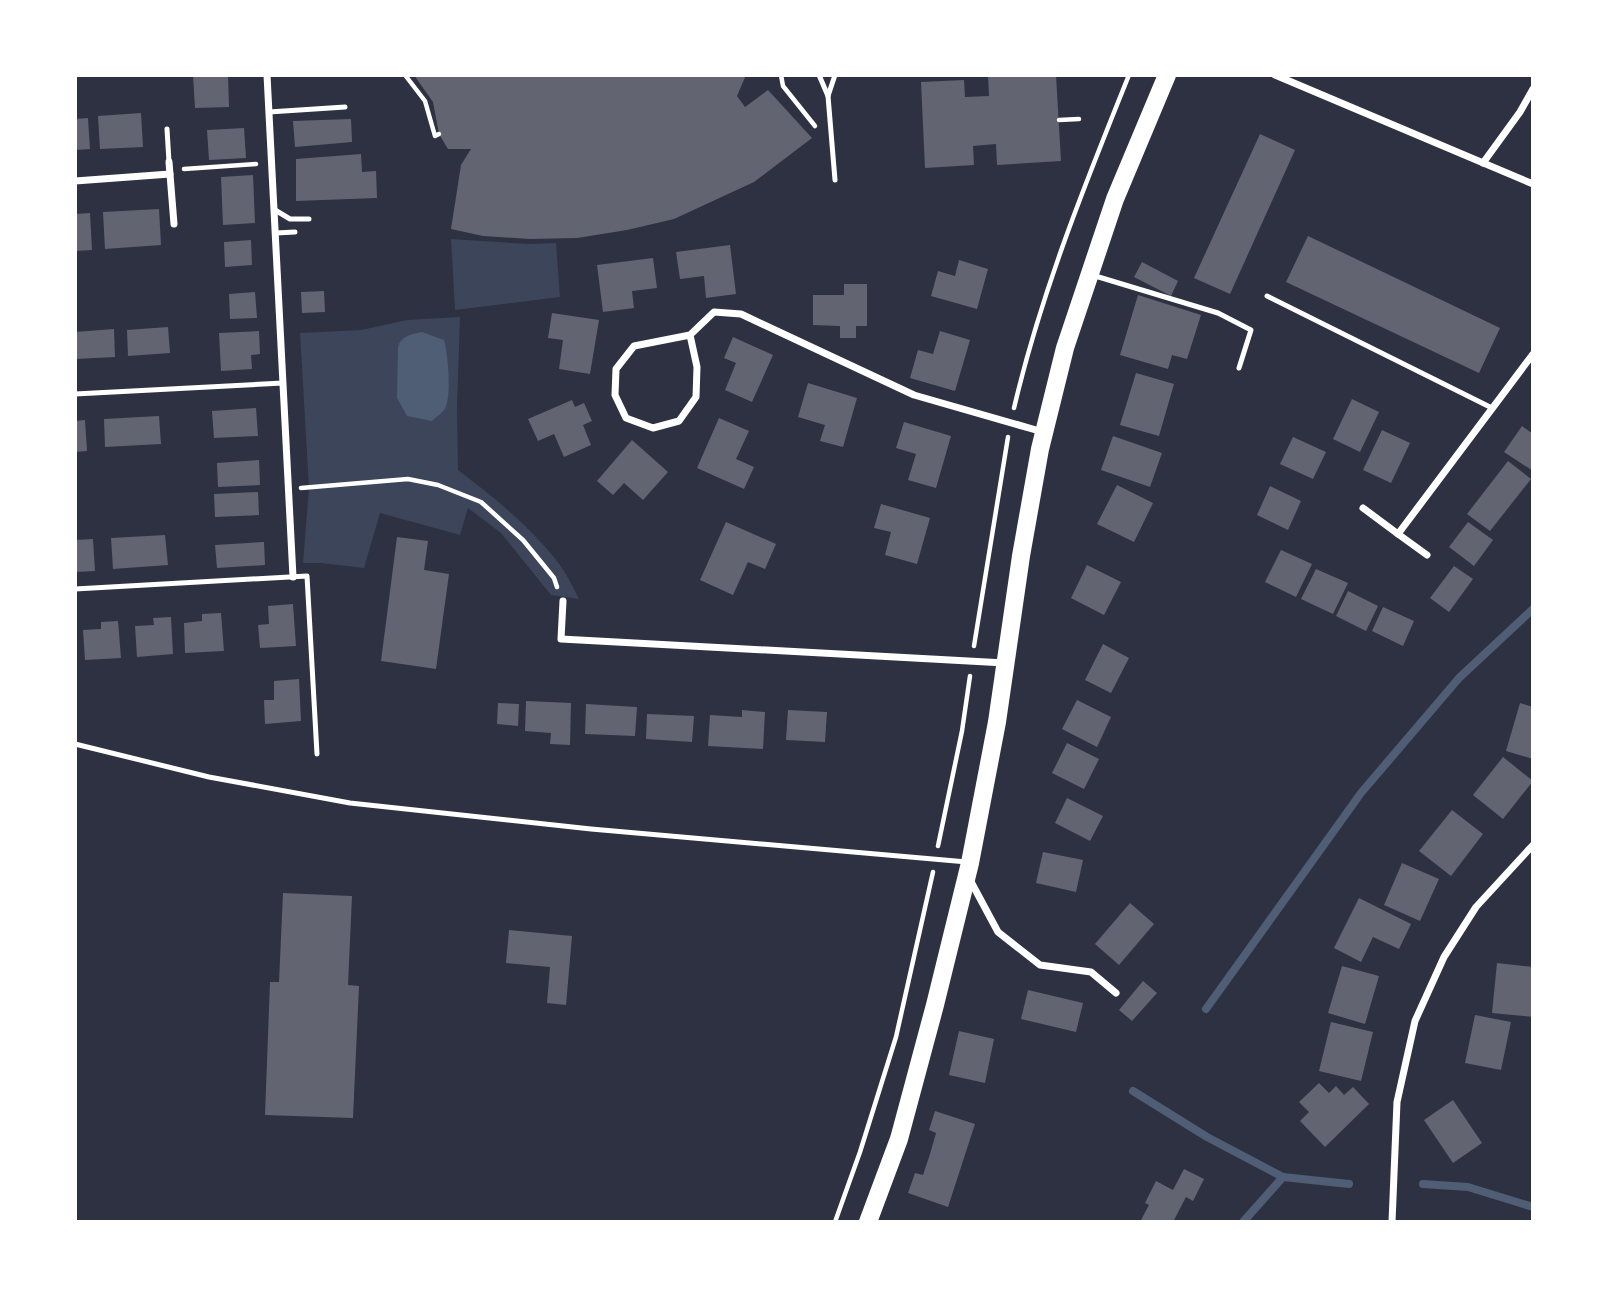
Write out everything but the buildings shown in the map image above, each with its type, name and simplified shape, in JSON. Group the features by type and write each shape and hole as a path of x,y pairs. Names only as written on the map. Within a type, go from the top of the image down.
{"main road":[{"path":"867,1222 899,1139 968,869 997,722 1023,542 1044,432 1065,348 1115,199 1167,75"}],"street":[{"path":"267,75 293,577"},
{"path":"1275,75 1533,184"},
{"path":"1483,163 1520,112 1533,89"},
{"path":"75,181 169,169 174,224"},
{"path":"690,335 697,367 696,397 679,421 653,428 626,418 615,395 616,369 634,346 690,335 714,312 741,314 914,396 1044,432"},
{"path":"1398,534 1533,354"},
{"path":"1363,508 1427,555"},
{"path":"563,601 561,639 1005,663"},
{"path":"1392,1222 1397,1102 1415,1021 1444,957 1476,907 1533,845"},
{"path":"968,869 998,932 1040,965 1091,972 1116,993"}],"lane":[{"path":"819,75 828,96 835,180"},
{"path":"828,96 835,75"},
{"path":"269,111 345,107"},
{"path":"167,129 169,169"},
{"path":"275,210 290,219 309,219"},
{"path":"276,233 295,232"},
{"path":"1089,274 1218,313 1251,330 1239,368"},
{"path":"1268,296 1492,408"},
{"path":"75,394 283,383"},
{"path":"75,589 307,576 317,754"},
{"path":"75,744 209,777 350,803 968,869"}],"path":[{"path":"405,75 425,101 435,136 439,134"},
{"path":"781,75 783,86 815,125 816,136"},
{"path":"1059,120 1080,119"},
{"path":"169,169 271,163"},
{"path":"287,486 309,488 408,479 438,485 481,502 523,540 554,578 563,601"}],"shaded area":[{"path":"451,239 556,243 560,297 455,310"},
{"path":"460,317 458,470 537,538 560,565 579,599 551,595 501,533 468,508 460,535 380,513 364,568 303,563 309,488 300,333 361,330 407,320"},
{"path":"422,332 444,340 448,365 447,403 445,409 432,421 407,416 397,398 399,343 410,335"}],"waterway":[{"path":"1206,1009 1361,793 1459,678 1533,609"},
{"path":"1133,1091 1207,1137 1283,1177"},
{"path":"1243,1222 1283,1177 1349,1184"},
{"path":"1423,1184 1468,1187 1533,1207"}]}
